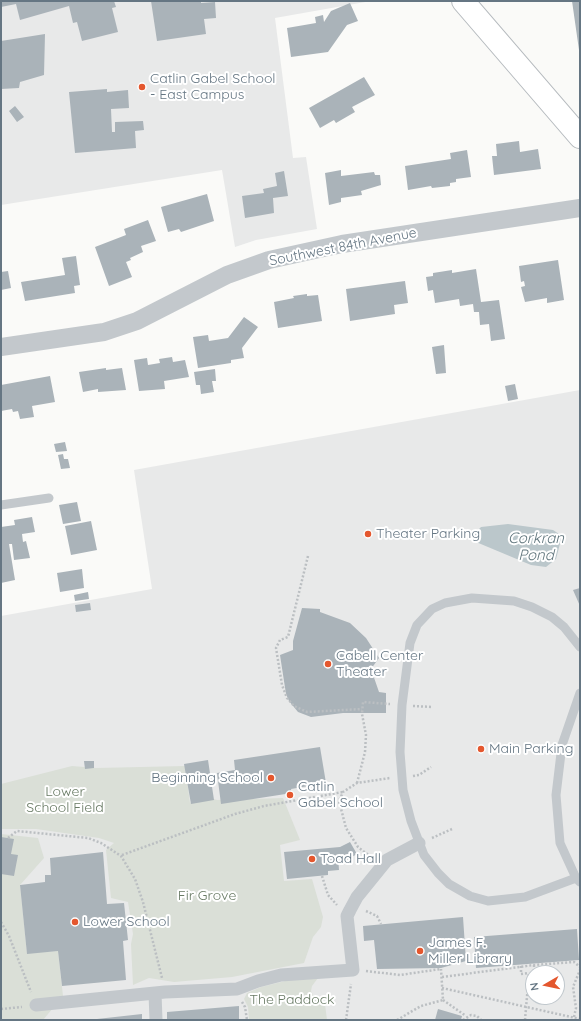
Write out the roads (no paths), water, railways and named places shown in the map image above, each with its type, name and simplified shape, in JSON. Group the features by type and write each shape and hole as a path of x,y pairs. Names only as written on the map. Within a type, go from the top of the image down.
{"main road":[{"path":"463,1 580,138"}],"street":[{"name":"Southwest 84th Avenue","path":"1,347 104,332 137,321 227,276 268,260 342,244 580,208"},
{"path":"36,1005 160,993 237,990 258,981 281,975 353,970 347,916 350,910 357,897 387,860 419,844"},
{"path":"156,1020 160,993"}],"lane":[{"path":"1,505 49,498"},
{"path":"580,647 564,627 552,617 532,607 514,601 472,598 445,603 432,609 417,625 410,643 402,705 400,752 402,777 411,822 419,844 424,855 449,884 470,896 488,901 526,897 578,880 560,843 557,822 556,795 562,745 580,693"}],"water":[{"name":"Corkran Pond","path":"508,524 553,530 562,536 556,559 546,567 531,565 476,542 474,534 481,527"}],"place":[{"name":"Catlin Gabel School - East Campus","path":"142,87"},
{"name":"Theater Parking","path":"368,534"},
{"name":"Cabell Center Theater","path":"328,664"},
{"name":"Main Parking","path":"481,749"},
{"name":"Beginning School","path":"271,778"},
{"name":"Catlin Gabel School","path":"290,795"},
{"name":"Toad Hall","path":"312,859"},
{"name":"Lower School","path":"75,922"},
{"name":"James F. Miller Library","path":"420,951"}],"park label":[{"name":"Lower School Field","path":"65,800"},
{"name":"Fir Grove","path":"207,896"},
{"name":"The Paddock","path":"292,1000"}]}
